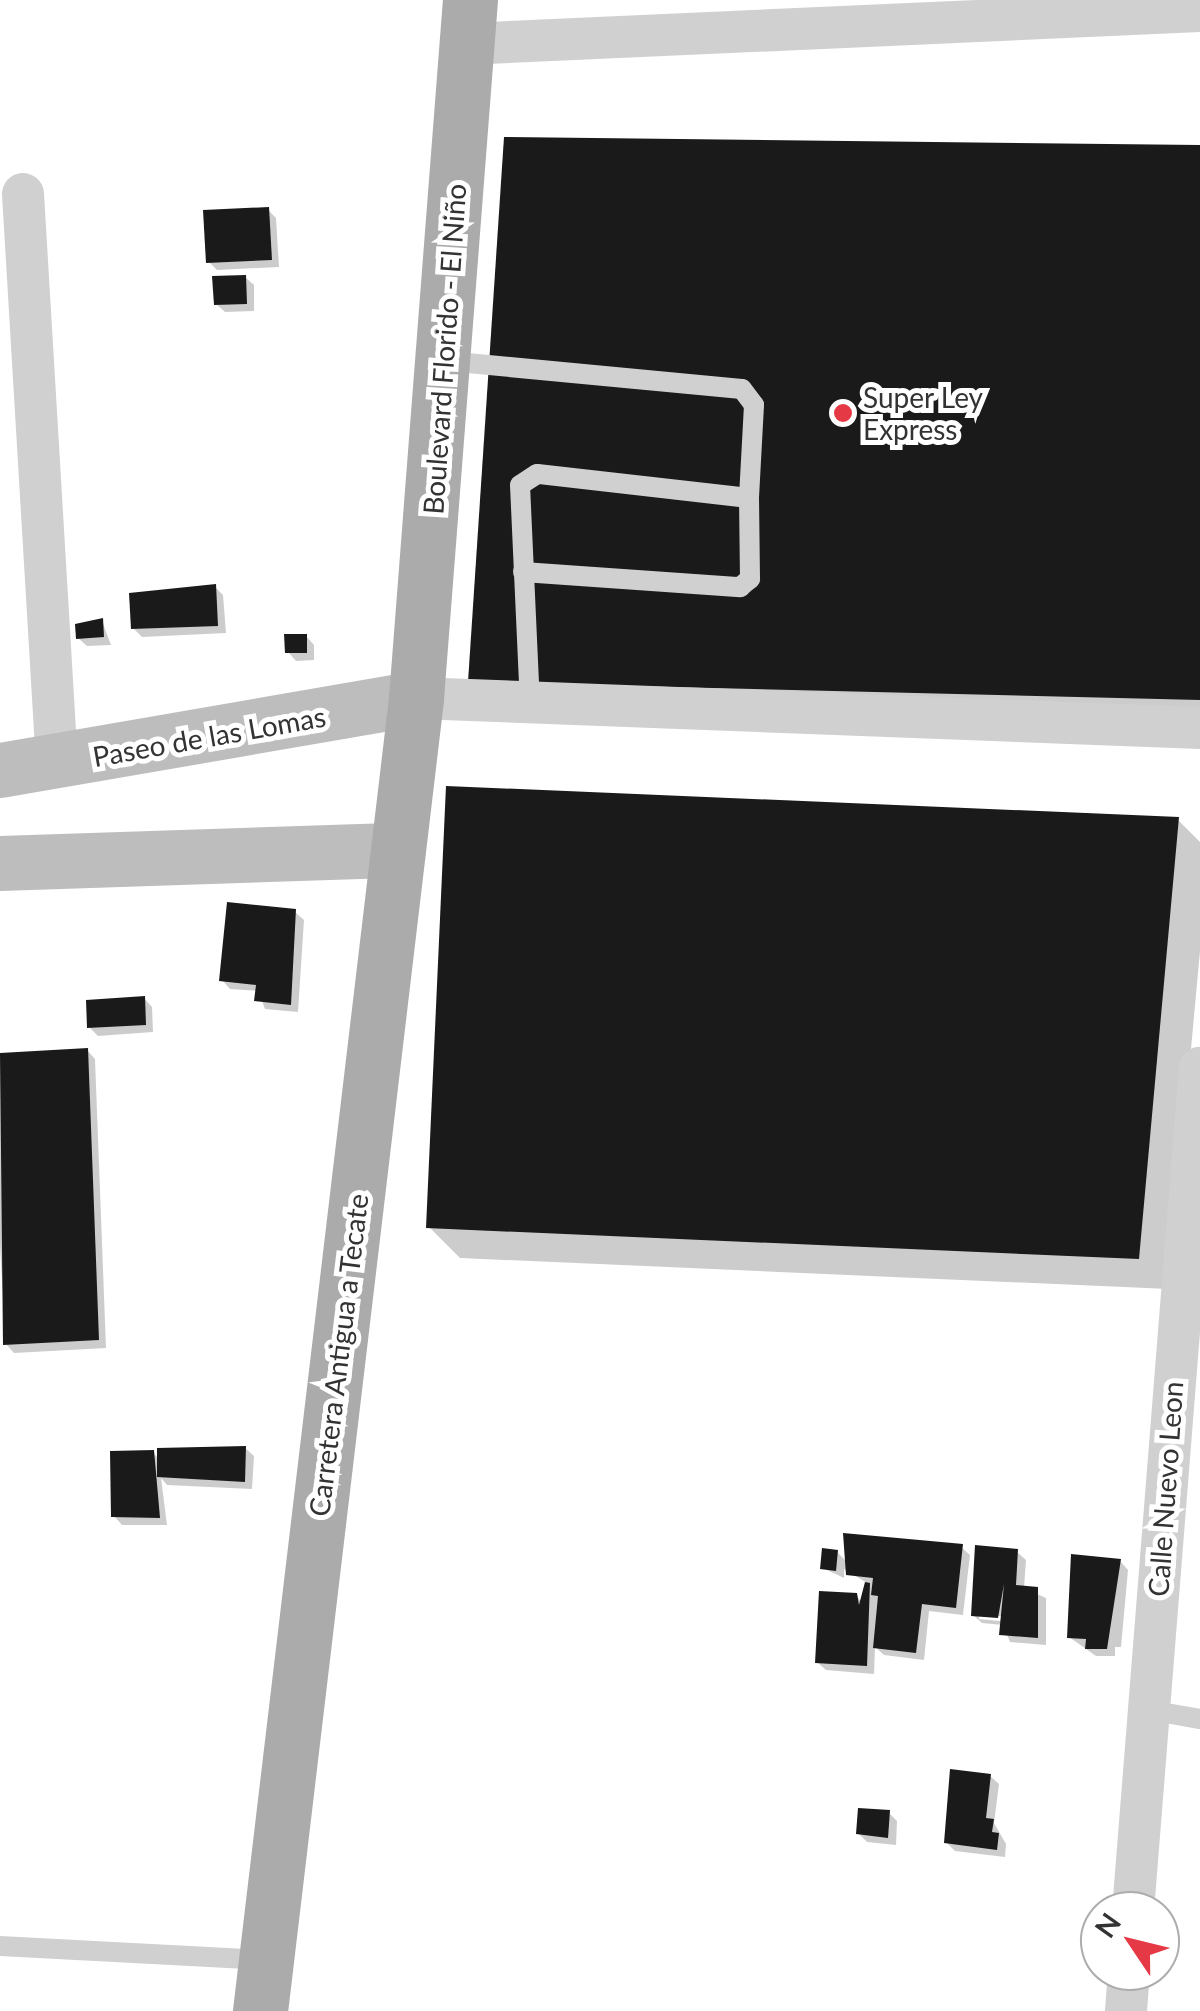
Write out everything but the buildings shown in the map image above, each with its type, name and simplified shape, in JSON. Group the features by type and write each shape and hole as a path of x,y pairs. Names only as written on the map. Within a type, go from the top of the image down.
{"main road":[{"name":"Boulevard Florido - El Niño","path":"416,698 446,361 467,22"},
{"name":"Paseo de las Lomas","path":"0,770 57,764 416,698"},
{"name":"Carretera Antigua a Tecate","path":"263,1986 416,698"},
{"path":"0,862 398,850"}],"street":[{"path":"467,22 1200,11"},
{"path":"23,194 57,764"},
{"path":"416,698 1200,728"},
{"name":"Calle Nuevo Leon","path":"1134,1891 1148,1710 1186,1412 1200,1068"}],"lane":[{"path":"446,361 742,389 754,404 750,579 740,587 523,572"},
{"path":"530,705 520,484 538,474 750,498"},
{"path":"1148,1710 1200,1719"},
{"path":"0,1946 263,1986"}],"place":[{"name":"Super Ley Express","path":"843,413"}]}
